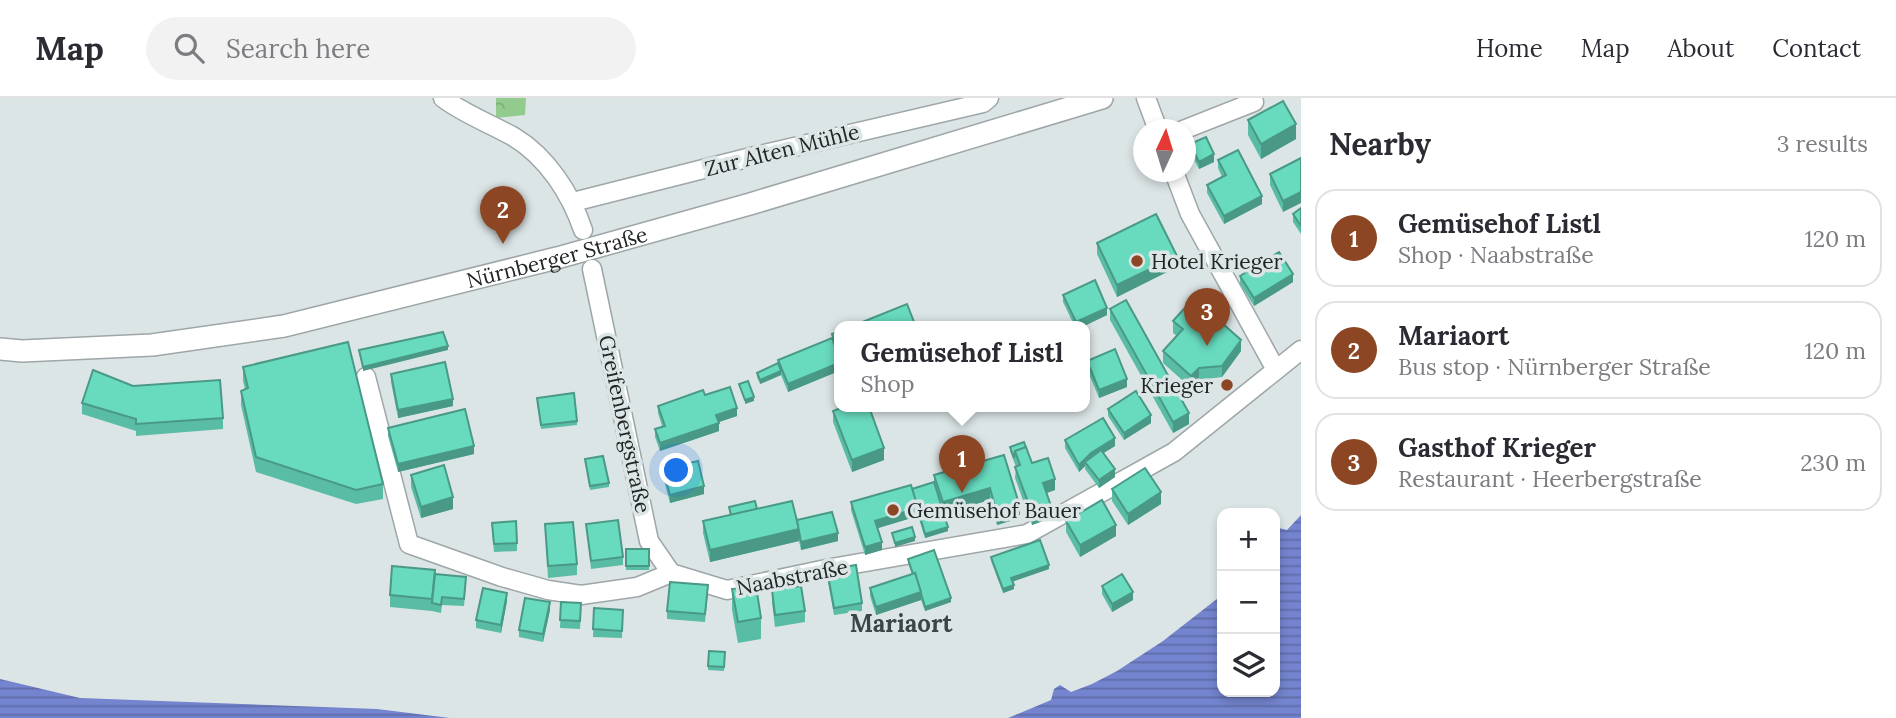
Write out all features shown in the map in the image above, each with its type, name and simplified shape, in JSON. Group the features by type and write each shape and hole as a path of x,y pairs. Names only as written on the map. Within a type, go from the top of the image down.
{"main road":[{"name":"Nürnberger Straße","path":"0,349 22,351 152,345 284,326 557,258 1102,98"}],"street":[{"path":"443,98 540,157 573,202 583,230"},
{"name":"Zur Alten Mühle","path":"573,202 983,103 989,98"},
{"path":"1146,98 1154,119"},
{"path":"1196,125 1254,102"},
{"path":"1178,182 1191,214 1276,370"},
{"name":"Greifenbergstraße","path":"592,269 649,541 671,573"},
{"name":"Naabstraße","path":"671,573 727,590 831,568 1027,534 1174,452 1301,350"},
{"path":"366,377 408,544 548,590 580,594 637,587 671,573"}],"green space":[{"path":"496,98 526,98 525,115 496,118"}],"water":[{"path":"1301,515 1301,718 1008,718 1051,700 1054,689 1060,685 1071,692 1117,671 1163,641 1217,599 1217,697 1280,697 1280,528 1287,530"},
{"path":"0,679 80,698 377,709 450,718 0,718"}],"building":[{"path":"1283,101 1296,124 1261,144 1248,120"},
{"path":"1206,137 1214,154 1199,162 1196,156 1196,141"},
{"path":"1238,150 1262,196 1224,216 1207,185 1226,175 1218,160"},
{"path":"1301,158 1301,192 1283,201 1270,174"},
{"path":"1301,208 1301,226 1293,214"},
{"name":"Hotel Krieger","path":"1156,214 1177,256 1117,285 1097,243"},
{"path":"1279,252 1293,274 1254,298 1240,276"},
{"path":"1095,280 1107,308 1076,321 1063,295"},
{"path":"1194,298 1241,340 1222,366 1199,368 1191,376 1163,351 1183,329 1173,321"},
{"path":"1126,300 1189,413 1173,422 1110,309"},
{"path":"907,304 914,321 865,321"},
{"path":"443,332 448,346 363,367 359,350"},
{"path":"832,338 834,343 834,365 788,384 778,360"},
{"path":"348,342 383,484 356,490 256,457 241,391 248,388 243,367"},
{"path":"1115,349 1127,379 1099,390 1090,368 1090,360"},
{"path":"445,362 453,399 398,410 391,374"},
{"path":"778,363 781,371 760,380 757,373"},
{"path":"93,370 133,386 220,380 223,418 136,424 136,419 82,403"},
{"path":"748,381 754,397 745,400 739,384"},
{"path":"730,387 737,408 716,415 719,423 660,443 655,429 665,426 658,406 703,390 705,395"},
{"path":"1136,391 1151,415 1124,433 1108,409"},
{"path":"574,393 577,421 541,425 537,398"},
{"path":"465,409 474,446 398,464 388,428"},
{"path":"833,411 871,412 884,448 852,460"},
{"path":"1103,418 1115,438 1091,453 1079,465 1065,440"},
{"path":"1024,442 1026,448 1015,451 1014,458 1010,447"},
{"path":"1026,447 1032,463 1048,458 1055,479 1043,483 1051,506 1032,513 1015,467 1020,465 1015,451"},
{"path":"1101,450 1115,469 1099,480 1085,462"},
{"path":"1004,455 1020,507 997,514 990,488 943,502 934,475"},
{"path":"603,456 609,483 590,486 585,459"},
{"path":"698,461 704,486 670,495 663,469"},
{"path":"444,465 453,497 421,507 411,475"},
{"path":"1145,468 1161,492 1128,514 1112,489"},
{"path":"934,482 948,527 925,534 912,489"},
{"path":"911,485 918,508 875,521 882,542 865,547 851,502"},
{"path":"1102,500 1116,525 1080,545 1066,521"},
{"path":"755,501 757,509 731,515 729,507"},
{"path":"792,501 799,529 710,550 703,521"},
{"path":"832,512 838,533 801,542 797,520"},
{"path":"618,520 623,557 591,561 586,524"},
{"path":"516,521 517,543 494,544 492,523"},
{"path":"573,522 577,564 548,566 545,524"},
{"path":"912,527 915,537 895,543 892,533"},
{"path":"1040,540 1049,565 1011,578 1014,585 1003,589 991,557"},
{"path":"626,549 649,549 649,566 626,566"},
{"path":"934,550 951,598 925,607 908,559"},
{"path":"856,565 862,603 834,608 827,570"},
{"path":"392,566 435,570 432,599 390,595"},
{"path":"915,573 921,592 876,607 870,588"},
{"path":"435,574 466,577 464,599 442,597 441,605 432,603"},
{"path":"1122,574 1133,592 1112,604 1102,586"},
{"path":"670,582 708,585 705,614 667,611"},
{"path":"756,586 761,618 738,622 732,589"},
{"path":"801,586 805,611 775,615 772,590"},
{"path":"483,588 507,593 501,625 476,620"},
{"path":"525,598 550,602 543,634 519,630"},
{"path":"561,602 581,603 580,621 560,620"},
{"path":"594,608 623,610 622,631 593,629"},
{"path":"709,651 725,652 724,667 708,666"}],"place":[{"name":"Mariaort","path":"503,244"},
{"name":"Hotel Krieger","path":"1137,261"},
{"name":"Gasthof Krieger","path":"1207,346"},
{"name":"Krieger","path":"1227,385"},
{"name":"Gemüsehof Listl","path":"962,493"},
{"name":"Gemüsehof Bauer","path":"893,510"}],"district":[{"name":"Mariaort","path":"901,623"}]}
